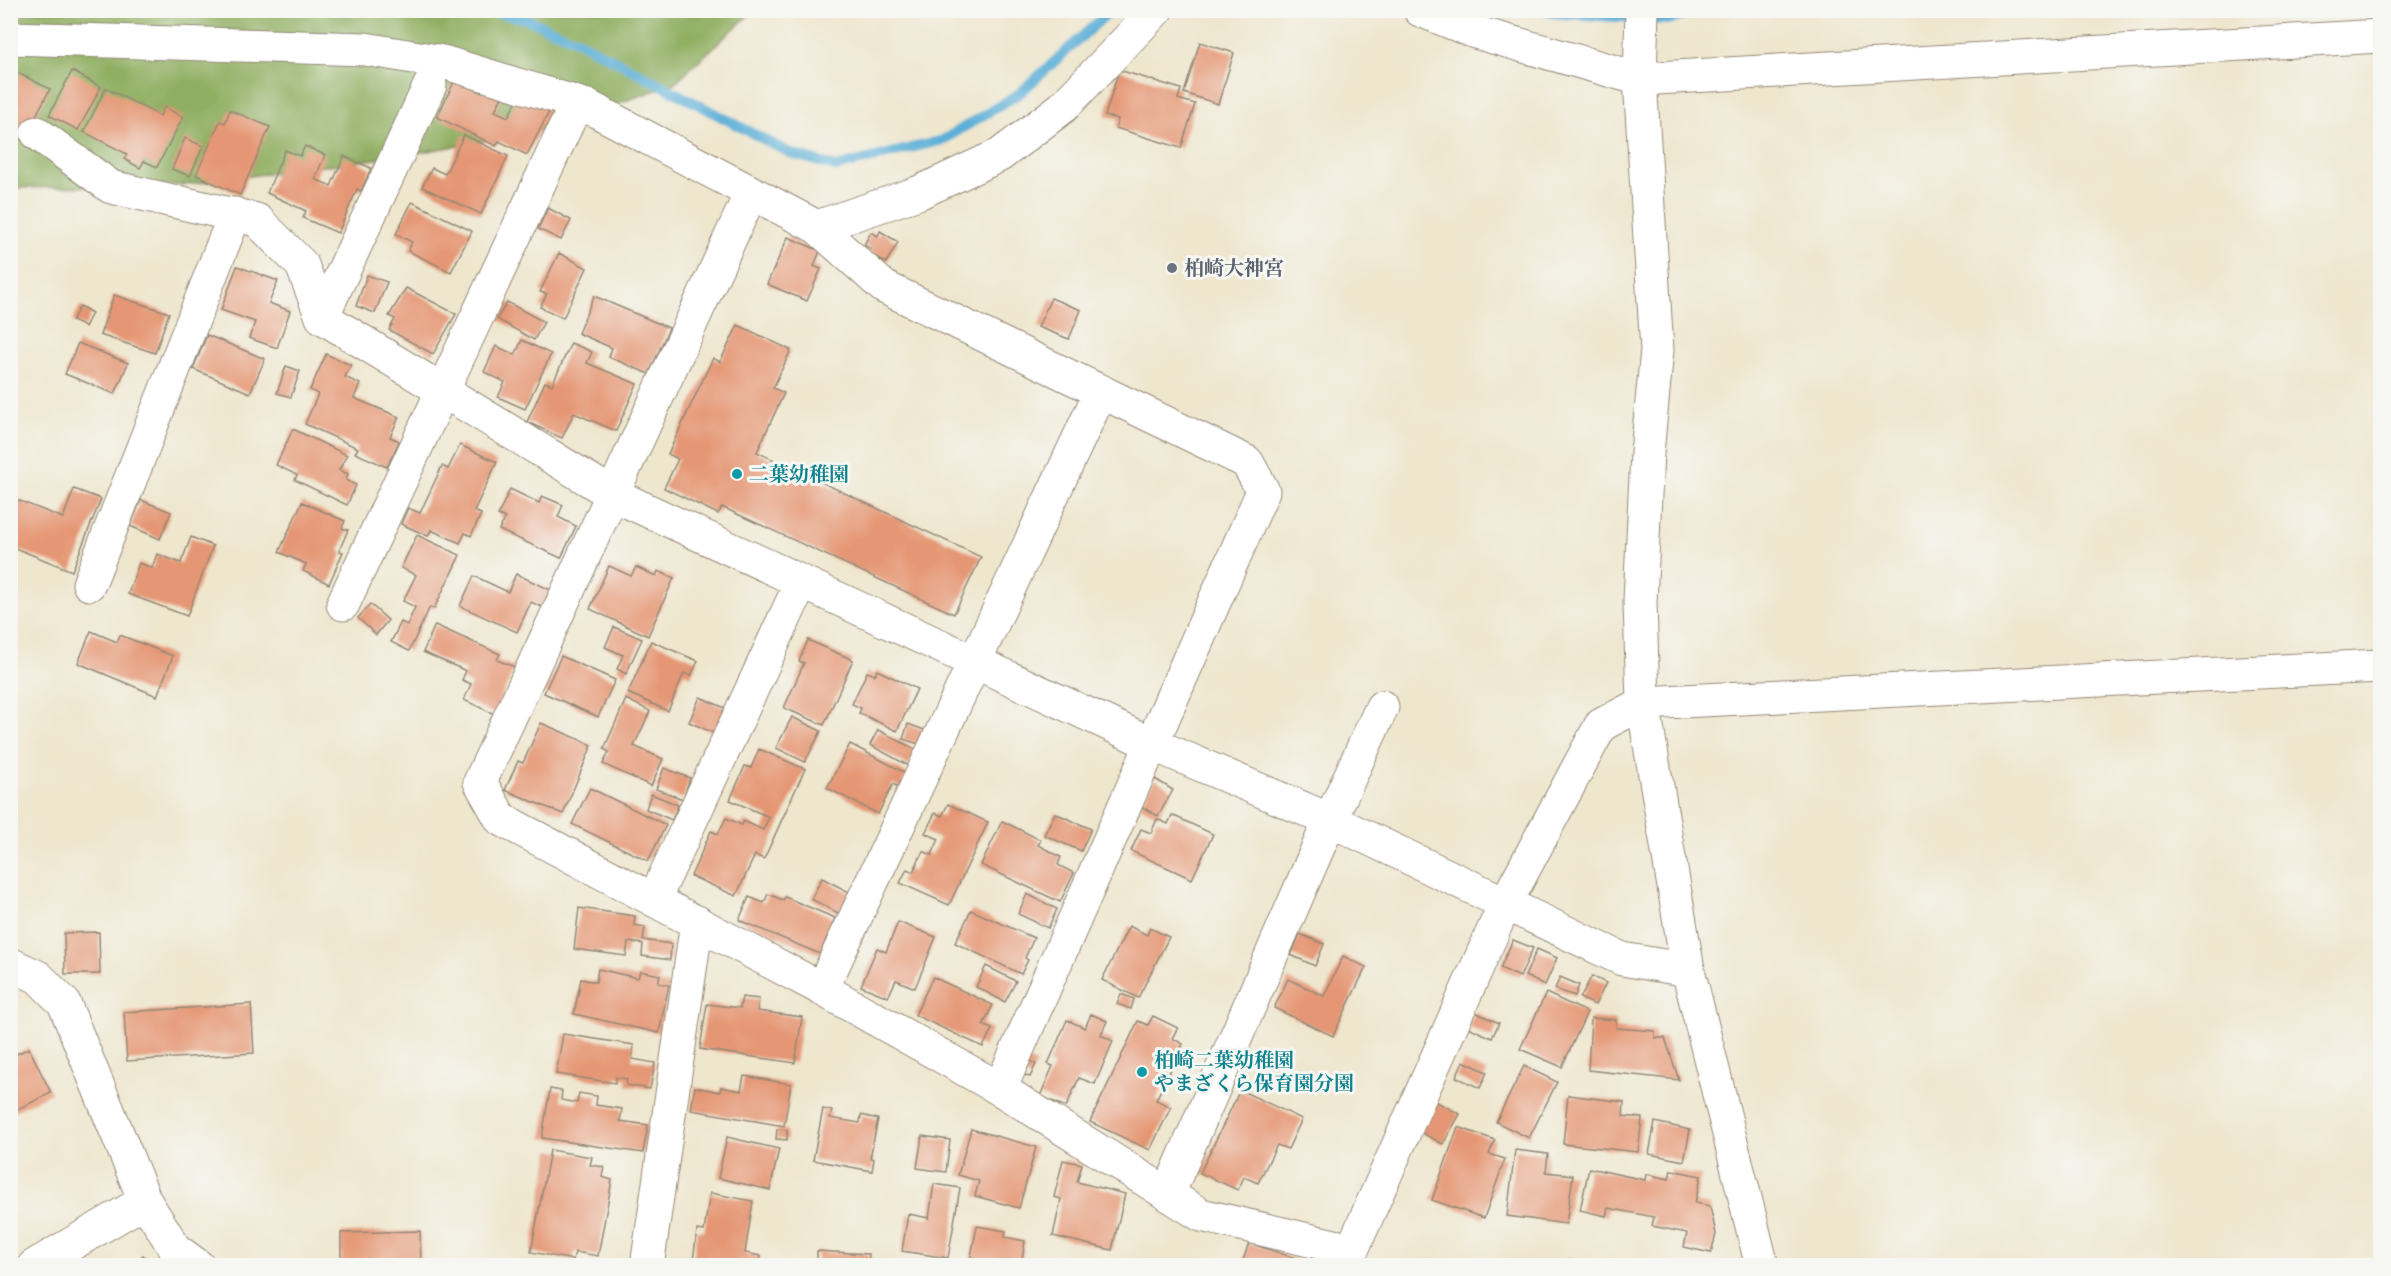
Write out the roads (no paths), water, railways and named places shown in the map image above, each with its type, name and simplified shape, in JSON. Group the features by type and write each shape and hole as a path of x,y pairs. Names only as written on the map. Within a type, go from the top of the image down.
{"street":[{"path":"817,227 918,193 1000,154 1063,107 1156,10"},
{"path":"1420,10 1475,32 1640,79 2380,36"},
{"path":"1642,10 1640,79 1657,350 1647,453 1640,602 1643,703 1688,970 1762,1266"},
{"path":"10,38 365,49 443,62 587,106 817,227 884,287 1247,462 1263,491 1000,1089"},
{"path":"322,317 430,85"},
{"path":"344,604 572,113 587,106"},
{"path":"37,134 111,187 257,220 302,265 322,317 614,495 1152,744 1330,820 1622,959 1688,970"},
{"path":"752,193 480,782 501,819 822,989 1000,1089 1201,1215 1352,1250 1505,904 1601,725 1643,703 2380,666"},
{"path":"89,584 235,214"},
{"path":"822,989 1101,391"},
{"path":"654,900 801,582"},
{"path":"1168,1194 1330,820 1382,707"},
{"path":"647,1266 697,922"},
{"path":"10,964 38,977 64,1003 144,1201 176,1250 198,1266"},
{"path":"34,1266 144,1201"}],"waterway":[{"path":"483,10 526,19 576,40 790,153 836,167 943,140 1020,93 1111,10"},
{"path":"1545,10 1552,13 1668,20 1705,10"}],"place":[{"name":"柏崎大神宮","path":"1172,268"},
{"name":"二葉幼稚園","path":"737,474"},
{"name":"柏崎二葉幼稚園 やまざくら保育園分園","path":"1142,1072"}]}
